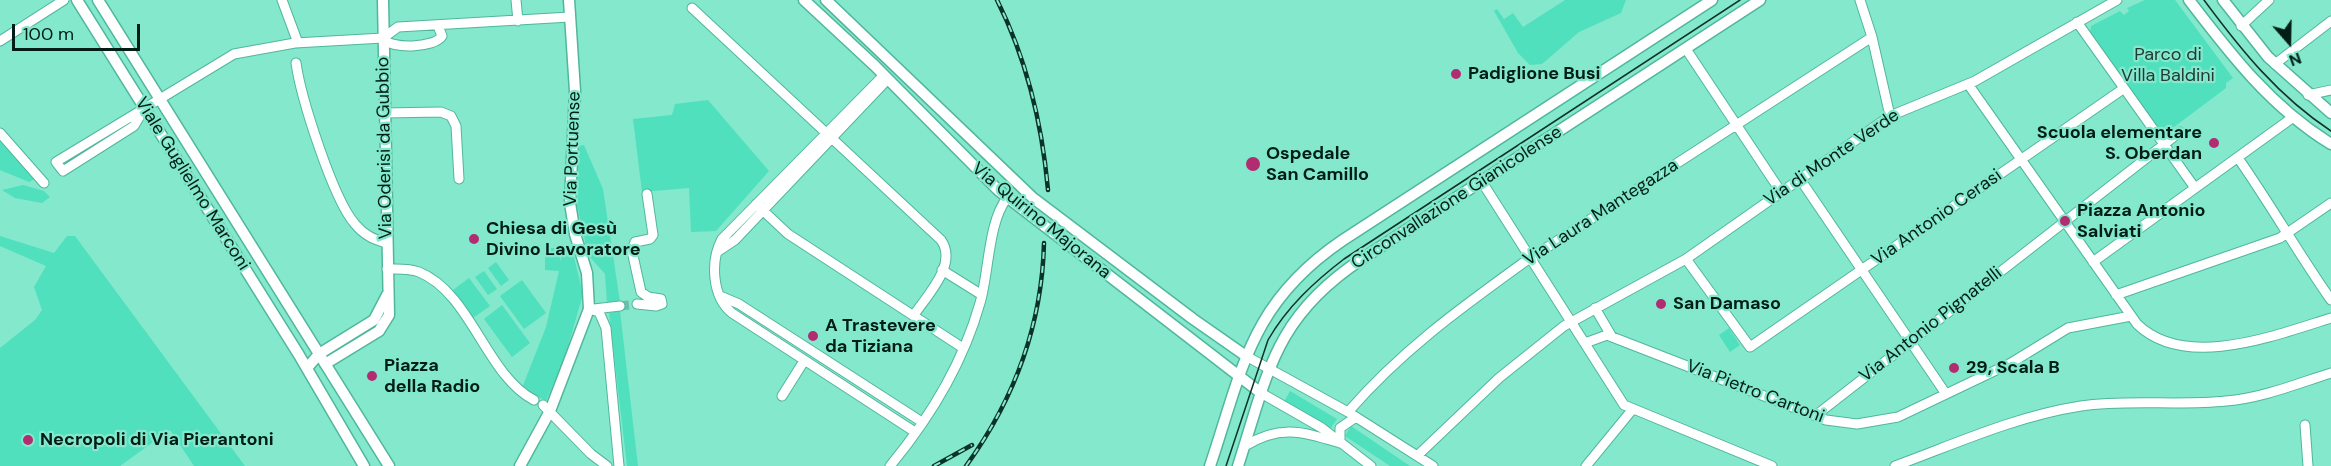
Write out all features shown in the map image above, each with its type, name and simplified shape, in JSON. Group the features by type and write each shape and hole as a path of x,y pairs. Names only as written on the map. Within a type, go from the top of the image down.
{"main road":[{"name":"Viale Guglielmo Marconi","path":"77,0 307,368"},
{"name":"Viale Guglielmo Marconi","path":"98,0 322,359"},
{"name":"Via Oderisi da Gubbio","path":"322,359 374,320 387,295 383,0"},
{"name":"Via Portuense","path":"569,0 575,97 570,203 575,234 587,273 589,309"},
{"name":"Via Quirino Majorana","path":"804,0 886,77 959,153 1007,198 1261,393"},
{"name":"Via Quirino Majorana","path":"826,0 896,64 982,152 1033,198 1193,319 1246,356"},
{"name":"Circonvallazione Gianicolense","path":"1210,466 1238,377 1260,324 1293,282 1327,251 1712,0"},
{"name":"Circonvallazione Gianicolense","path":"1238,466 1270,368 1288,329 1328,284 1362,259 1760,0"},
{"path":"2189,0 2250,79 2292,118 2331,144"},
{"path":"2223,0 2241,26 2275,64 2331,113"},
{"path":"886,77 896,64"},
{"path":"959,153 972,158 981,155 982,152"},
{"path":"1007,198 1018,195 1033,198"},
{"path":"520,466 589,309"},
{"path":"364,466 307,368 322,359 389,466"}],"street":[{"path":"0,41 64,0"},
{"path":"282,0 298,43"},
{"path":"516,0 518,21"},
{"path":"1860,0 1872,37 1890,116"},
{"name":"Via di Monte Verde","path":"1572,322 1686,259 1890,116 1968,84 2117,0"},
{"path":"2241,26 2269,0"},
{"path":"692,8 941,240 947,255 942,270 914,315"},
{"path":"144,109 134,126 63,171 56,162 231,55 256,48 298,43 383,38 398,27 570,17"},
{"path":"2275,64 2331,21"},
{"path":"2077,22 2195,188"},
{"path":"383,38 395,46 433,43 442,36 438,26"},
{"name":"Via Laura Mantegazza","path":"1340,443 1340,428 1394,362 1454,313 1531,259 1872,37"},
{"path":"1686,49 1781,192"},
{"path":"296,63 311,121 345,209 362,232 386,243"},
{"path":"886,77 826,132 729,246 717,252 716,275 720,296 732,313 915,432"},
{"path":"760,208 834,139 886,77"},
{"path":"1968,84 2064,222 2144,331 2161,339 2216,346 2252,342 2331,318"},
{"name":"Via Antonio Cerasi","path":"1686,259 1750,347 1863,271 2123,88"},
{"path":"2308,95 2331,90"},
{"path":"384,113 441,112 452,116 456,126 459,179"},
{"path":"2093,262 2292,118"},
{"path":"2064,222 2180,132"},
{"path":"0,134 44,183"},
{"path":"2238,158 2331,300"},
{"path":"1800,179 1946,394"},
{"path":"1482,182 1623,404 1632,410 1772,466"},
{"path":"637,304 656,306 662,304 661,299 648,297 641,292 632,251 635,242 650,239 653,235 647,194"},
{"path":"890,466 945,386 963,348 982,295 997,219 1007,198"},
{"path":"2116,294 2288,234 2331,203"},
{"path":"760,208 788,234 963,348"},
{"name":"Via Antonio Pignatelli","path":"1815,416 2064,222"},
{"path":"387,269 420,272 444,290 516,388 534,400"},
{"path":"942,270 982,295"},
{"path":"720,296 739,304 922,422"},
{"path":"589,309 620,306"},
{"path":"1595,308 1612,337"},
{"path":"589,309 599,312 606,325 619,466"},
{"name":"Via Pietro Cartoni","path":"1612,337 1815,416 1840,423 1882,421 1908,414 2011,363 2068,328 2131,316"},
{"path":"1417,466 1417,456 1499,378 1572,322"},
{"path":"1585,343 1604,335 1612,337"},
{"path":"782,396 801,358 804,346"},
{"path":"1246,356 1352,415 1433,466"},
{"path":"1895,466 2002,426 2065,409 2095,405 2209,403 2246,399 2331,373"},
{"path":"1261,393 1314,423 1371,466"},
{"path":"547,408 586,450 607,466"},
{"path":"1586,466 1632,410"},
{"path":"2305,425 2308,466"},
{"path":"1245,446 1267,434 1290,431 1340,443"}],"green space":[{"path":"1565,0 1626,0 1621,13 1579,32 1542,64 1530,65 1518,53 1494,11 1497,9 1504,19 1513,13 1523,27"},
{"name":"Parco di Villa Baldini","path":"2145,0 2175,0 2233,78 2226,83 2226,88 2162,136 2090,33 2091,26 2120,11 2124,15 2129,11 2127,8"},
{"path":"708,100 769,171 716,231 691,232 689,188 642,192 633,119 672,115 675,104"},
{"path":"0,140 35,179 29,182 0,170"},
{"path":"584,145 603,189 620,302 607,303 605,274 588,255 577,205 578,146"},
{"path":"23,185 44,191 50,197 42,203 15,198 2,190"},
{"path":"0,236 54,253 67,236 75,236 245,466 194,466 170,430 120,466 0,466 0,348 35,320 42,310 34,287 46,266 0,246"},
{"path":"564,246 572,249 583,294 565,357 546,401 522,388 546,327 559,271 545,270 545,248 560,248 560,262"},
{"path":"496,262 509,280 501,286 488,268"},
{"path":"484,271 497,289 488,295 475,277"},
{"path":"469,278 490,306 473,318 453,290"},
{"path":"522,280 546,313 524,329 500,296"},
{"path":"502,305 530,343 512,357 484,319"},
{"path":"620,311 638,466 627,466 609,313"},
{"path":"1729,328 1740,345 1730,352 1719,335"},
{"path":"1290,391 1337,419 1331,428 1284,402"},
{"path":"1351,426 1410,466 1390,466 1345,436"}],"tunnel":[{"path":"620,306 637,304"}],"tram line":[{"path":"1226,466 1268,340 1292,306 1312,286 1344,259 1740,0"},
{"path":"2204,0 2232,37 2277,87 2331,131"}],"railway":[{"path":"997,0 1017,46 1032,92 1042,140 1048,190"},
{"path":"966,466 998,415 1022,360 1038,303 1044,243"},
{"path":"934,466 972,445"}],"place":[{"name":"Padiglione Busi","path":"1456,74"},
{"name":"Scuola elementare S. Oberdan","path":"2214,143"},
{"name":"Ospedale San Camillo","path":"1253,164"},
{"name":"Piazza Antonio Salviati","path":"2065,221"},
{"name":"Chiesa di Gesù Divino Lavoratore","path":"474,239"},
{"name":"San Damaso","path":"1661,304"},
{"name":"A Trastevere da Tiziana","path":"813,336"},
{"name":"29, Scala B","path":"1954,368"},
{"name":"Piazza della Radio","path":"372,376"},
{"name":"Necropoli di Via Pierantoni","path":"28,440"}]}
